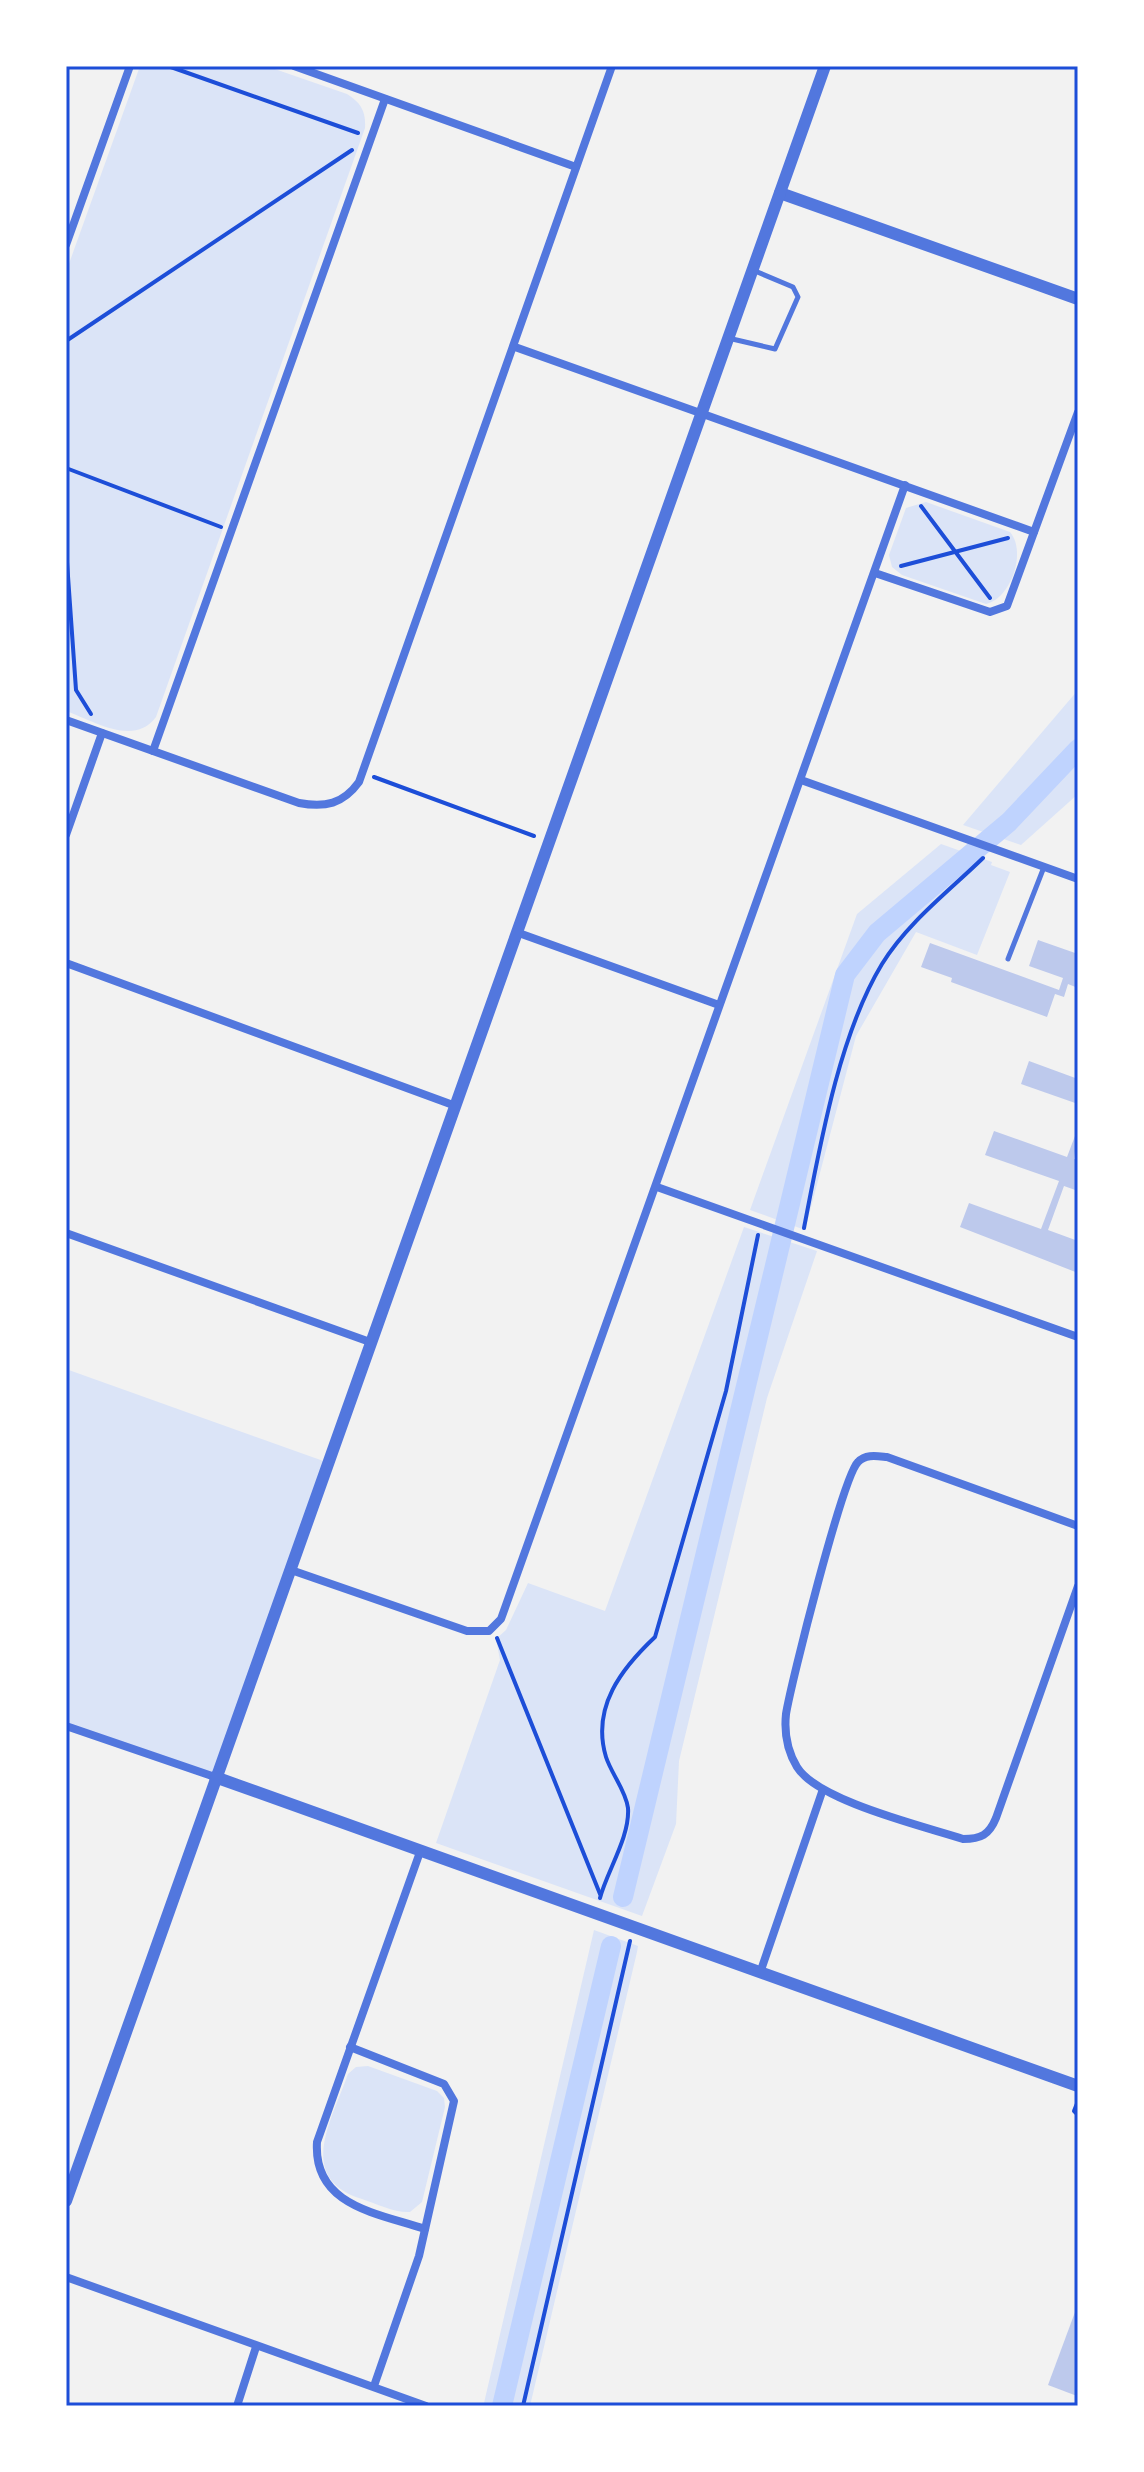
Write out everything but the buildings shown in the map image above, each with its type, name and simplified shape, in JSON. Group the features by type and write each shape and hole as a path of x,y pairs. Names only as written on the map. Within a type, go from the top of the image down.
{"street":[{"path":"66,245 130,66"},
{"path":"294,66 576,167"},
{"path":"66,720 315,806 342,800 351,793 363,769 515,347 612,66"},
{"path":"66,2201 453,1105 825,66"},
{"path":"153,751 385,99"},
{"path":"780,193 1078,299"},
{"path":"515,347 1034,532"},
{"path":"875,573 990,612 999,611 1012,598 1078,412"},
{"path":"291,1570 467,1631 483,1633 493,1628 504,1614 905,485"},
{"path":"66,835 102,733"},
{"path":"801,780 1078,879"},
{"path":"516,932 719,1005"},
{"path":"66,963 453,1105"},
{"path":"657,1187 1078,1337"},
{"path":"66,1233 370,1342"},
{"path":"1078,1526 887,1457 871,1455 858,1461 850,1474 827,1551 787,1714 789,1749 808,1782 822,1792 963,1839 978,1839 990,1831 1078,1586"},
{"path":"66,1726 420,1852 598,1910 633,1934 760,1973 1078,2086"},
{"path":"760,1973 822,1792"},
{"path":"420,1852 317,2142 319,2172 339,2197 425,2229"},
{"path":"350,2047 444,2084 451,2092 453,2112 425,2229 374,2386"},
{"path":"66,2277 426,2406"},
{"path":"237,2406 256,2347"}],"lane":[{"path":"727,338 775,349 798,297 793,287 752,270"},
{"path":"1008,959 1044,867"}],"path":[{"path":"168,66 371,138"},
{"path":"66,341 371,138"},
{"path":"66,468 231,531"},
{"path":"905,485 999,611"},
{"path":"875,573 1034,532"},
{"path":"66,548 76,690 102,733"},
{"path":"363,769 378,781 548,841"},
{"path":"798,1236 848,1037 864,999 883,962 910,929 993,848"},
{"path":"598,1910 628,1808 605,1754 603,1717 612,1687 629,1662 655,1637 726,1391 761,1223"},
{"path":"493,1628 600,1895"},
{"path":"523,2406 633,1934"},
{"path":"1078,2101 1074,2111 1078,2115"}],"shaded area":[{"path":"140,66 266,66 347,94 362,108 365,128 156,717 147,726 125,731 66,711 66,272"},
{"path":"926,502 1010,532 1017,551 1014,573 1003,593 995,600 986,604 902,575 892,567 889,555 906,508"},
{"path":"1078,690 1078,794 1021,845 963,825"},
{"path":"941,844 992,862 991,865 1010,872 977,955 916,932 856,1036 805,1230 750,1210 857,914"},
{"path":"744,1227 817,1251 767,1398 679,1761 676,1824 642,1916 436,1843 500,1660 496,1639 506,1630 528,1583 605,1611"},
{"path":"66,1369 329,1463 215,1777 66,1727"},
{"path":"594,1930 638,1946 530,2406 480,2406 484,2403"},
{"path":"368,2066 437,2091 444,2098 445,2107 422,2202 410,2212 386,2208 342,2189 329,2177 324,2162 328,2128 348,2074 356,2067"}],"waterway":[{"path":"623,1897 845,975 877,933 1009,822 1078,749"},
{"path":"502,2406 611,1946"}]}
